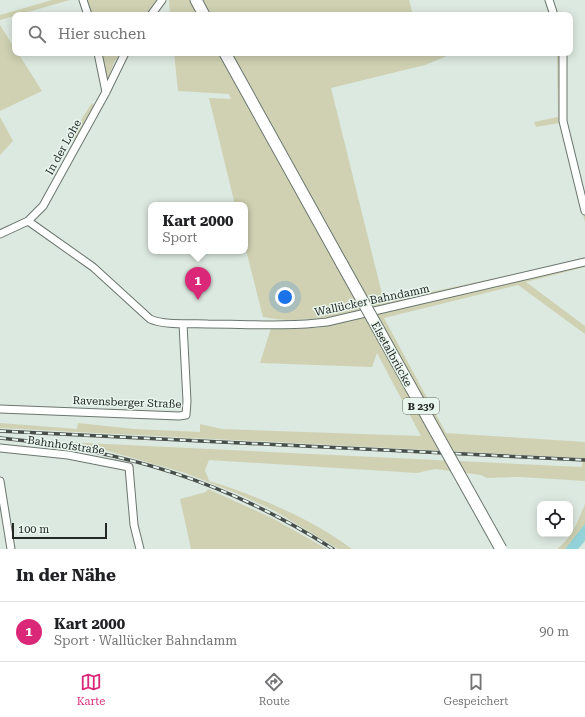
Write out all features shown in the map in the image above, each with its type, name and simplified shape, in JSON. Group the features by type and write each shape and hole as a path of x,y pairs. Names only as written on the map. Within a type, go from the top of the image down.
{"main road":[{"path":"196,0 202,12"},
{"name":"Elsetalbrücke","path":"227,56 501,549"}],"street":[{"path":"83,0 87,12"},
{"path":"153,12 162,0"},
{"path":"549,0 553,12"},
{"path":"99,56 106,92"},
{"name":"In der Lohe","path":"0,234 28,221 43,206 124,56"},
{"path":"563,56 563,121 585,211"},
{"name":"Wallücker Bahndamm","path":"28,221 93,267 150,319 156,322 183,324 303,325 327,322 585,262"},
{"name":"Ravensberger Straße","path":"0,409 186,415 187,401 183,324"},
{"name":"Bahnhofstraße","path":"0,448 68,455 129,467 134,525 140,549"},
{"path":"0,481 11,549"}],"green space":[{"path":"52,0 70,0 28,12 12,12 12,17 0,20 0,15"},
{"path":"86,0 157,0 148,12 90,12"},
{"path":"169,0 409,0 412,12 170,12"},
{"path":"0,25 12,44 12,56 20,56 42,91 0,111"},
{"path":"103,56 118,56 114,63 107,81"},
{"path":"174,56 447,56 425,65 331,88 384,302 585,259 585,267 526,282 585,326 585,334 518,285 384,318 446,433 585,442 585,481 520,477 487,478 481,475 435,469 417,473 209,460 205,470 209,481 245,493 284,509 337,538 352,549 338,549 275,511 236,493 185,473 101,449 64,442 582,467 583,458 0,428 0,423 77,429 78,423 134,429 200,432 200,424 222,429 421,436 377,353 372,367 260,363 271,328 317,328 343,321 340,315 302,320 282,320 263,317 247,254 248,202 234,202 209,98 231,99 229,94 178,91"},
{"path":"557,56 564,56 565,121 585,202 585,222 559,123 536,127 534,122 558,117"},
{"path":"92,103 94,108 75,142 71,135"},
{"path":"0,117 13,141 0,155"},
{"path":"208,489 272,518 327,549 191,549 180,499 206,492"},
{"path":"585,504 584,527 565,549 557,549 569,537 573,537 573,530"}],"water":[{"path":"585,524 585,541 578,549 565,549"}],"railway":[{"path":"0,431 585,460"},
{"path":"0,438 46,443 90,451 174,473 254,505 294,525 333,549"}],"place":[{"name":"Kart 2000","path":"198,300"}]}
